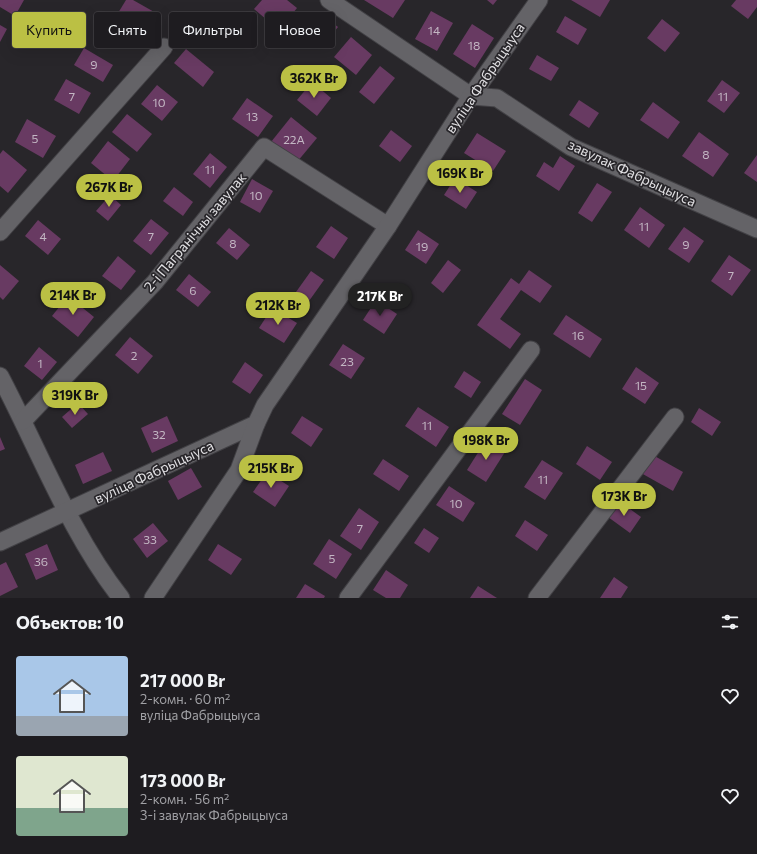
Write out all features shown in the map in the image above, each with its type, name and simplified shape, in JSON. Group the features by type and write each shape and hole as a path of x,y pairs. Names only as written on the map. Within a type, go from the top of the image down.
{"street":[{"name":"завулак Фабрыцыуса","path":"329,0 471,96 497,98 571,147 757,229"},
{"name":"вуліца Фабрыцыуса","path":"0,542 68,512 256,424 265,405 388,226 471,96 539,0"},
{"path":"0,232 164,47"},
{"name":"2-і Пагранічны завулак","path":"23,421 155,282 264,147 388,226"},
{"path":"348,598 531,350"},
{"path":"2,384 23,421 68,512 105,578 121,598"},
{"path":"537,598 676,418"},
{"path":"153,598 240,470 256,424"}],"building":[{"path":"0,0 24,0 17,12 12,12 12,14 0,7"},
{"path":"126,0 133,0 154,12 119,12"},
{"path":"262,0 287,0 297,8 294,12 265,12 265,18 254,9"},
{"path":"364,0 405,0 393,18"},
{"path":"487,0 497,0 493,5"},
{"path":"571,0 610,0 600,17"},
{"path":"736,0 757,0 757,7 748,19 731,6"},
{"path":"431,11 453,23 437,51 415,39"},
{"path":"565,16 587,29 578,45 556,32"},
{"path":"662,19 680,33 665,52 647,38"},
{"path":"472,24 494,38 475,68 453,54"},
{"path":"0,25 7,29 0,42"},
{"path":"351,37 372,55 356,75 334,57"},
{"path":"84,48 113,65 103,82 74,65"},
{"path":"186,49 214,72 203,87 174,63"},
{"path":"537,55 559,68 551,81 529,69"},
{"path":"380,66 395,78 374,104 359,92"},
{"path":"66,79 91,93 79,114 54,100"},
{"path":"722,80 740,93 724,113 707,101"},
{"path":"312,82 331,98 317,116 297,100"},
{"path":"157,85 178,102 162,121 141,104"},
{"path":"247,98 273,116 258,137 232,119"},
{"path":"579,100 599,113 589,128 569,115"},
{"path":"653,102 680,122 668,139 640,120"},
{"path":"127,114 152,134 137,152 112,132"},
{"path":"291,117 317,138 297,162 271,142"},
{"path":"27,119 56,136 43,158 15,142"},
{"path":"391,130 412,146 400,162 379,146"},
{"path":"699,132 729,154 713,177 682,156"},
{"path":"477,133 506,151 493,171 464,153"},
{"path":"108,141 130,159 113,181 91,163"},
{"path":"3,150 27,170 8,193 0,186 0,154"},
{"path":"210,153 227,167 210,188 193,174"},
{"path":"757,155 757,182 744,173"},
{"path":"560,156 575,166 559,191 536,176 544,162 553,168"},
{"path":"455,178 477,192 466,209 444,195"},
{"path":"252,179 273,191 260,213 240,202"},
{"path":"597,183 612,192 592,222 578,213"},
{"path":"174,187 193,202 183,216 163,201"},
{"path":"110,195 121,205 108,221 96,211"},
{"path":"640,207 665,225 649,248 624,230"},
{"path":"151,219 169,233 151,255 133,241"},
{"path":"38,220 61,239 48,255 25,236"},
{"path":"331,226 348,238 334,259 316,247"},
{"path":"684,227 704,241 689,263 668,249"},
{"path":"229,228 250,245 237,260 216,243"},
{"path":"418,230 439,244 426,264 405,250"},
{"path":"729,255 751,270 732,296 711,281"},
{"path":"118,256 136,271 121,290 102,276"},
{"path":"448,260 461,270 443,293 431,283"},
{"path":"0,265 19,281 3,300 0,297"},
{"path":"529,270 552,286 540,303 521,290 500,319 521,334 510,349 477,325 511,278 519,284"},
{"path":"311,271 324,280 309,301 296,292"},
{"path":"189,274 211,292 198,307 176,290"},
{"path":"68,296 94,317 78,337 52,316"},
{"path":"376,300 397,314 384,334 363,320"},
{"path":"272,308 297,323 284,343 259,328"},
{"path":"566,315 602,339 590,358 553,334"},
{"path":"130,337 153,356 138,374 115,355"},
{"path":"343,344 365,358 351,379 329,365"},
{"path":"39,347 57,362 42,380 24,366"},
{"path":"245,362 263,375 250,394 232,382"},
{"path":"636,367 659,383 645,404 622,389"},
{"path":"464,371 481,382 471,398 454,387"},
{"path":"525,379 542,390 520,425 502,414"},
{"path":"78,403 88,414 72,428 62,417"},
{"path":"418,407 449,427 436,447 405,426"},
{"path":"699,408 721,422 712,436 691,422"},
{"path":"167,416 178,441 152,453 141,428"},
{"path":"302,416 323,429 311,447 291,433"},
{"path":"0,437 5,449 0,451"},
{"path":"486,440 505,452 486,482 467,470"},
{"path":"587,446 612,462 600,480 576,464"},
{"path":"103,452 112,471 83,484 75,465"},
{"path":"651,454 683,472 673,491 641,473"},
{"path":"383,459 409,476 399,491 373,474"},
{"path":"542,460 563,473 545,500 524,487"},
{"path":"191,468 202,487 178,500 168,481"},
{"path":"267,472 289,486 275,507 253,492"},
{"path":"449,486 475,503 463,522 436,505"},
{"path":"619,501 641,517 630,533 608,517"},
{"path":"359,508 379,522 361,550 340,536"},
{"path":"525,520 548,535 537,551 515,536"},
{"path":"153,523 168,541 147,558 133,539"},
{"path":"424,528 439,538 429,553 414,543"},
{"path":"329,539 352,554 336,579 313,564"},
{"path":"47,544 58,570 36,580 25,554"},
{"path":"218,544 242,559 231,575 208,560"},
{"path":"6,562 18,587 0,596 0,565"},
{"path":"386,570 408,585 400,598 386,598 373,590"},
{"path":"614,577 628,587 621,598 600,598"},
{"path":"305,584 325,596 324,598 296,598"},
{"path":"478,586 497,598 470,598"}]}
